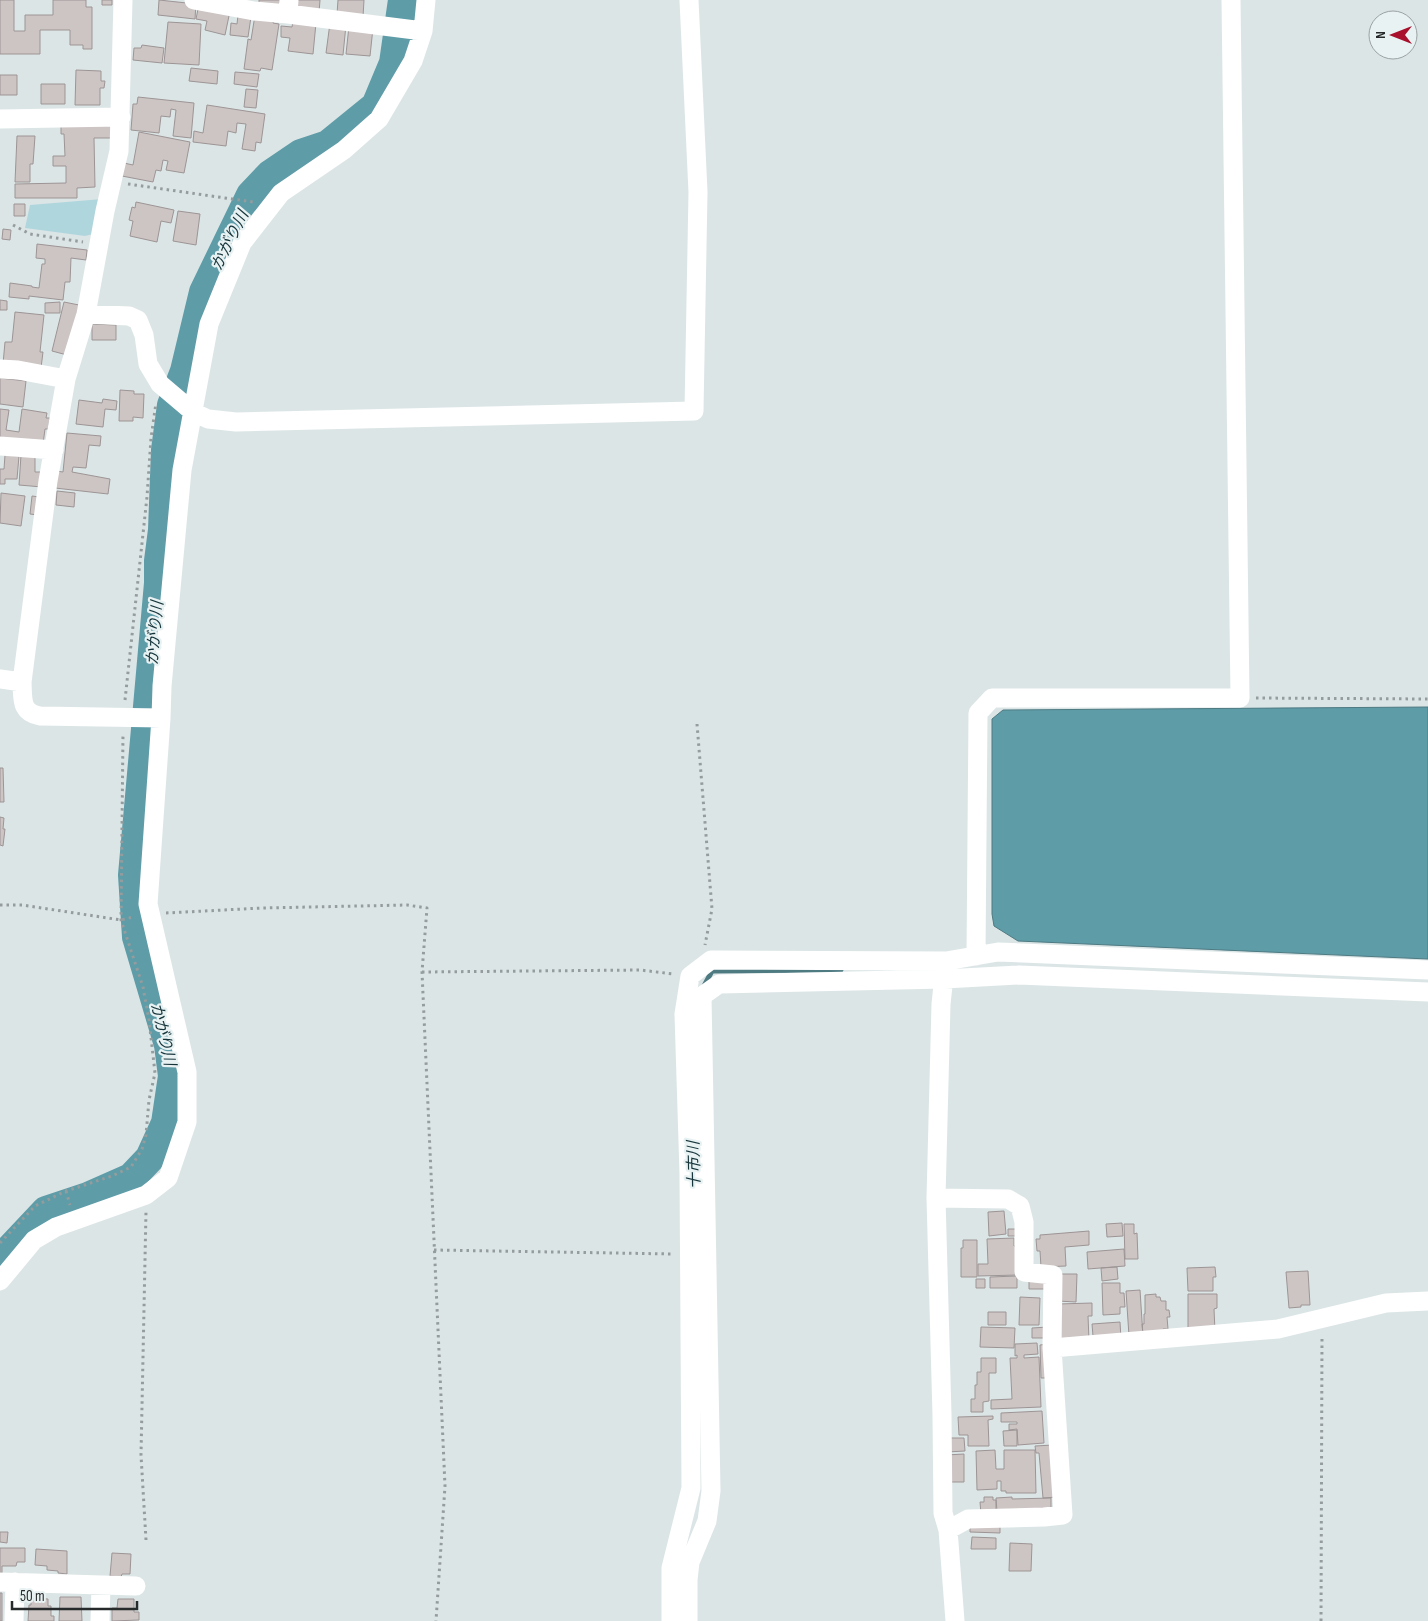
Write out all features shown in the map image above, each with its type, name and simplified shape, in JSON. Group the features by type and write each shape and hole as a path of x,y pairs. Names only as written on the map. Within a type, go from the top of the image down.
{"street":[{"path":"123,0 119,151 86,314 66,379 48,482 22,682 24,706 30,714 40,716 161,718"},
{"path":"194,0 254,11 288,7 423,31"},
{"path":"0,1281 34,1240 56,1227 146,1195 168,1178 187,1122 187,1072 148,904 162,686 182,470 209,324 242,243 281,193 344,150 379,119 414,61 423,31 426,0"},
{"path":"86,314 130,316 138,320 144,335 148,364 160,384 193,412 208,419 236,422 694,411 698,192 689,0"},
{"path":"976,956 978,713 992,698 1240,698 1231,0"},
{"path":"0,119 121,117"},
{"path":"0,369 18,370 66,379"},
{"path":"0,446 54,450"},
{"path":"0,679 22,682"},
{"path":"688,1621 690,1562 707,1521 711,1491 702,996 718,984 945,970 976,956 998,952 1428,970"},
{"path":"671,1621 671,1568 691,1488 689,1173 684,1014 695,972 711,960 1428,992"},
{"path":"945,970 941,1004 936,1198 942,1416 942,1513 948,1530 955,1621"},
{"path":"936,1198 1008,1199 1020,1206 1024,1222 1024,1272 1053,1275 1052,1348 1063,1515 968,1519 948,1530"},
{"path":"1052,1348 1278,1329 1322,1320 1386,1303 1428,1301"},
{"path":"14,1621 8,1582 136,1586"},
{"path":"100,1621 101,1585"}],"path":[{"path":"112,181 240,201"},
{"path":"14,225 30,234 99,245"},
{"path":"0,1243 35,1206 131,1167 142,1149 146,1136 155,1073 150,1020 143,987 121,920 123,718 147,497 151,438 160,384"},
{"path":"1240,698 1428,698"},
{"path":"422,972 640,970 695,972 712,909 697,724"},
{"path":"0,905 22,905 121,920 150,914 262,908 407,905 427,908 422,972 444,1486 436,1621"},
{"path":"146,1195 141,1455 146,1540"},
{"path":"434,1250 690,1254"},
{"path":"1321,1621 1322,1320"}],"shaded area":[{"path":"102,199 93,234 85,236 25,228 30,205"},
{"path":"1428,707 1428,959 1018,941 994,926 992,914 992,719 1003,710"}],"building":[{"path":"0,0 14,0 14,31 25,31 25,15 53,15 53,0 86,0 86,7 92,7 92,49 83,49 83,45 70,45 70,30 40,30 40,54 0,54"},
{"path":"102,0 112,0 112,5 102,5"},
{"path":"159,0 196,4 195,19 158,15"},
{"path":"259,0 284,0 284,5 259,7"},
{"path":"294,0 320,0 319,13 293,10"},
{"path":"338,0 364,0 363,17 337,14"},
{"path":"199,4 230,11 225,35 205,30 207,21 196,19"},
{"path":"238,15 251,17 248,37 230,35 231,23 237,24"},
{"path":"255,15 274,18 273,23 279,24 272,70 261,68 260,71 244,69 248,39 251,40"},
{"path":"293,21 316,23 313,54 288,51 290,38 281,37 281,26 292,27"},
{"path":"168,22 201,24 199,65 164,63"},
{"path":"330,23 346,25 343,55 326,53"},
{"path":"349,26 373,28 370,56 346,54"},
{"path":"142,45 164,48 162,63 133,60 134,48 141,48"},
{"path":"191,68 218,71 217,84 189,81"},
{"path":"76,70 101,71 101,81 105,81 104,88 100,88 100,105 75,105"},
{"path":"235,72 259,74 257,87 234,84"},
{"path":"0,75 17,75 17,95 0,95"},
{"path":"41,84 65,84 65,104 41,104"},
{"path":"246,89 258,90 256,108 244,107"},
{"path":"138,97 194,103 191,138 173,136 176,110 171,109 170,117 161,116 159,133 131,130 133,104 137,104"},
{"path":"207,105 265,114 261,143 256,142 255,151 242,149 246,124 237,123 236,133 228,131 226,146 193,142 194,131 203,133"},
{"path":"61,125 113,125 113,138 94,138 95,187 77,188 77,198 15,198 15,184 66,183 66,166 53,166 53,156 65,156 64,134 61,134"},
{"path":"139,132 190,142 184,173 166,170 168,161 163,160 161,171 156,170 153,182 122,176 124,163 133,165"},
{"path":"17,136 35,136 33,164 30,164 30,182 15,182"},
{"path":"136,202 174,210 171,223 161,221 157,242 130,236 133,221 129,220 132,207 135,208"},
{"path":"14,204 25,204 25,216 14,216"},
{"path":"178,211 200,214 196,245 173,241"},
{"path":"3,229 11,230 10,240 2,239"},
{"path":"37,244 87,250 86,260 71,258 70,282 65,282 63,300 29,296 29,299 9,297 10,283 39,288 42,264 45,264 45,259 36,258"},
{"path":"0,300 7,301 7,310 0,310"},
{"path":"60,302 60,313 45,313 45,303"},
{"path":"64,302 79,305 67,355 52,351"},
{"path":"15,312 44,315 40,352 43,352 41,368 3,364 5,342 12,342"},
{"path":"92,324 116,325 116,340 92,340"},
{"path":"0,378 26,381 23,407 0,404"},
{"path":"120,390 134,391 134,394 144,394 143,418 133,417 133,421 119,421"},
{"path":"103,399 117,401 116,410 105,409 103,427 76,424 79,400 102,403"},
{"path":"0,409 9,410 6,430 19,432 22,409 47,413 46,418 50,418 48,429 45,429 43,444 0,437"},
{"path":"67,433 101,436 100,446 89,445 86,468 73,467 72,472 110,479 108,494 55,488 56,471 63,472"},
{"path":"5,455 19,456 17,479 5,479 5,484 0,484 0,469 4,469"},
{"path":"21,455 35,455 35,472 43,472 42,487 19,485"},
{"path":"57,491 75,493 74,507 56,505"},
{"path":"1,493 25,496 21,526 0,523"},
{"path":"32,496 40,497 38,515 30,514"},
{"path":"0,768 3,768 4,802 0,802"},
{"path":"0,817 4,818 3,846 0,845"},
{"path":"1004,1211 1006,1234 989,1236 988,1212"},
{"path":"1122,1223 1123,1236 1107,1237 1106,1224"},
{"path":"1124,1224 1134,1224 1134,1234 1137,1233 1138,1259 1125,1259"},
{"path":"1008,1229 1019,1229 1019,1236 1008,1236"},
{"path":"1089,1231 1089,1245 1065,1247 1066,1266 1041,1267 1040,1251 1037,1251 1036,1239 1040,1239 1040,1235"},
{"path":"1014,1238 1014,1246 1018,1246 1019,1275 978,1276 978,1264 988,1264 987,1239"},
{"path":"963,1240 977,1240 977,1277 961,1277 961,1248 963,1248"},
{"path":"1124,1249 1125,1266 1088,1269 1087,1252"},
{"path":"1117,1267 1118,1279 1102,1281 1101,1268"},
{"path":"1215,1267 1216,1277 1213,1277 1213,1291 1188,1291 1187,1268"},
{"path":"1308,1271 1310,1305 1289,1308 1286,1272"},
{"path":"1058,1274 1077,1274 1076,1302 1057,1301"},
{"path":"1017,1276 1017,1288 990,1288 990,1277"},
{"path":"1029,1277 1048,1278 1047,1289 1029,1289"},
{"path":"976,1279 985,1279 985,1288 976,1288"},
{"path":"1102,1283 1120,1283 1120,1293 1124,1293 1125,1307 1120,1307 1120,1314 1103,1315"},
{"path":"1140,1290 1143,1336 1129,1336 1126,1291"},
{"path":"1156,1294 1156,1297 1160,1297 1161,1301 1166,1301 1166,1310 1169,1310 1170,1317 1167,1317 1168,1329 1163,1329 1164,1335 1143,1336 1142,1324 1144,1324 1145,1295"},
{"path":"1188,1294 1217,1294 1217,1308 1214,1309 1215,1331 1188,1331"},
{"path":"1020,1297 1040,1298 1039,1325 1019,1325"},
{"path":"1092,1303 1092,1316 1088,1316 1089,1340 1059,1342 1058,1304"},
{"path":"988,1312 1006,1312 1006,1325 988,1325"},
{"path":"1120,1322 1121,1339 1093,1336 1092,1324"},
{"path":"981,1327 1015,1328 1014,1348 980,1347"},
{"path":"1048,1327 1048,1338 1032,1338 1032,1328"},
{"path":"1037,1343 1038,1354 1024,1355 1024,1358 1039,1357 1041,1407 991,1409 991,1400 1012,1399 1010,1358 1017,1358 1017,1355 1015,1356 1015,1344"},
{"path":"1048,1344 1049,1378 1041,1378 1040,1345"},
{"path":"981,1358 996,1358 996,1373 989,1373 989,1401 983,1402 983,1412 971,1412 971,1399 975,1399 977,1372 981,1372"},
{"path":"1042,1411 1044,1443 1018,1445 1017,1429 1009,1430 1009,1424 1017,1424 1017,1422 1001,1422 1001,1413"},
{"path":"993,1416 993,1419 988,1420 989,1446 968,1446 968,1435 959,1435 958,1417"},
{"path":"1017,1430 1017,1446 1004,1446 1003,1431"},
{"path":"946,1438 964,1438 965,1451 947,1452"},
{"path":"1053,1445 1057,1497 1043,1498 1039,1453 1036,1453 1035,1446"},
{"path":"995,1450 996,1469 1004,1469 1004,1450 1035,1450 1036,1493 1006,1493 1006,1491 1001,1491 1001,1481 997,1481 997,1489 977,1490 976,1451"},
{"path":"964,1454 964,1482 948,1482 946,1455"},
{"path":"984,1497 993,1497 993,1500 996,1500 996,1513 981,1514 980,1502 984,1502"},
{"path":"1012,1497 1012,1499 1051,1498 1051,1511 997,1512 996,1498"},
{"path":"970,1524 1000,1525 1000,1533 970,1532"},
{"path":"0,1532 8,1532 7,1543 0,1542"},
{"path":"972,1537 996,1538 996,1549 971,1549"},
{"path":"1010,1543 1032,1544 1031,1571 1009,1571"},
{"path":"0,1548 25,1548 25,1562 17,1562 16,1566 2,1566 2,1573 0,1573"},
{"path":"36,1549 67,1551 67,1574 47,1570 47,1566 35,1565"},
{"path":"112,1553 131,1554 130,1574 122,1574 121,1577 110,1576"},
{"path":"0,1593 2,1593 2,1621 0,1621"},
{"path":"60,1597 81,1597 82,1621 59,1621"},
{"path":"31,1598 48,1599 48,1606 51,1606 51,1616 54,1616 54,1621 28,1621"},
{"path":"118,1599 134,1599 134,1612 139,1612 139,1620 112,1621 112,1608 117,1608"}],"waterway":[{"name":"かがり川","path":"0,1260 46,1211 88,1197 131,1178 150,1158 166,1123 173,1076 169,1045 137,937 133,875 159,583 166,450 172,405 185,371 204,292 251,195 270,175 301,154 328,145 376,106 394,63 403,0"},
{"name":"十市川","path":"704,986 712,971 841,970"}]}
